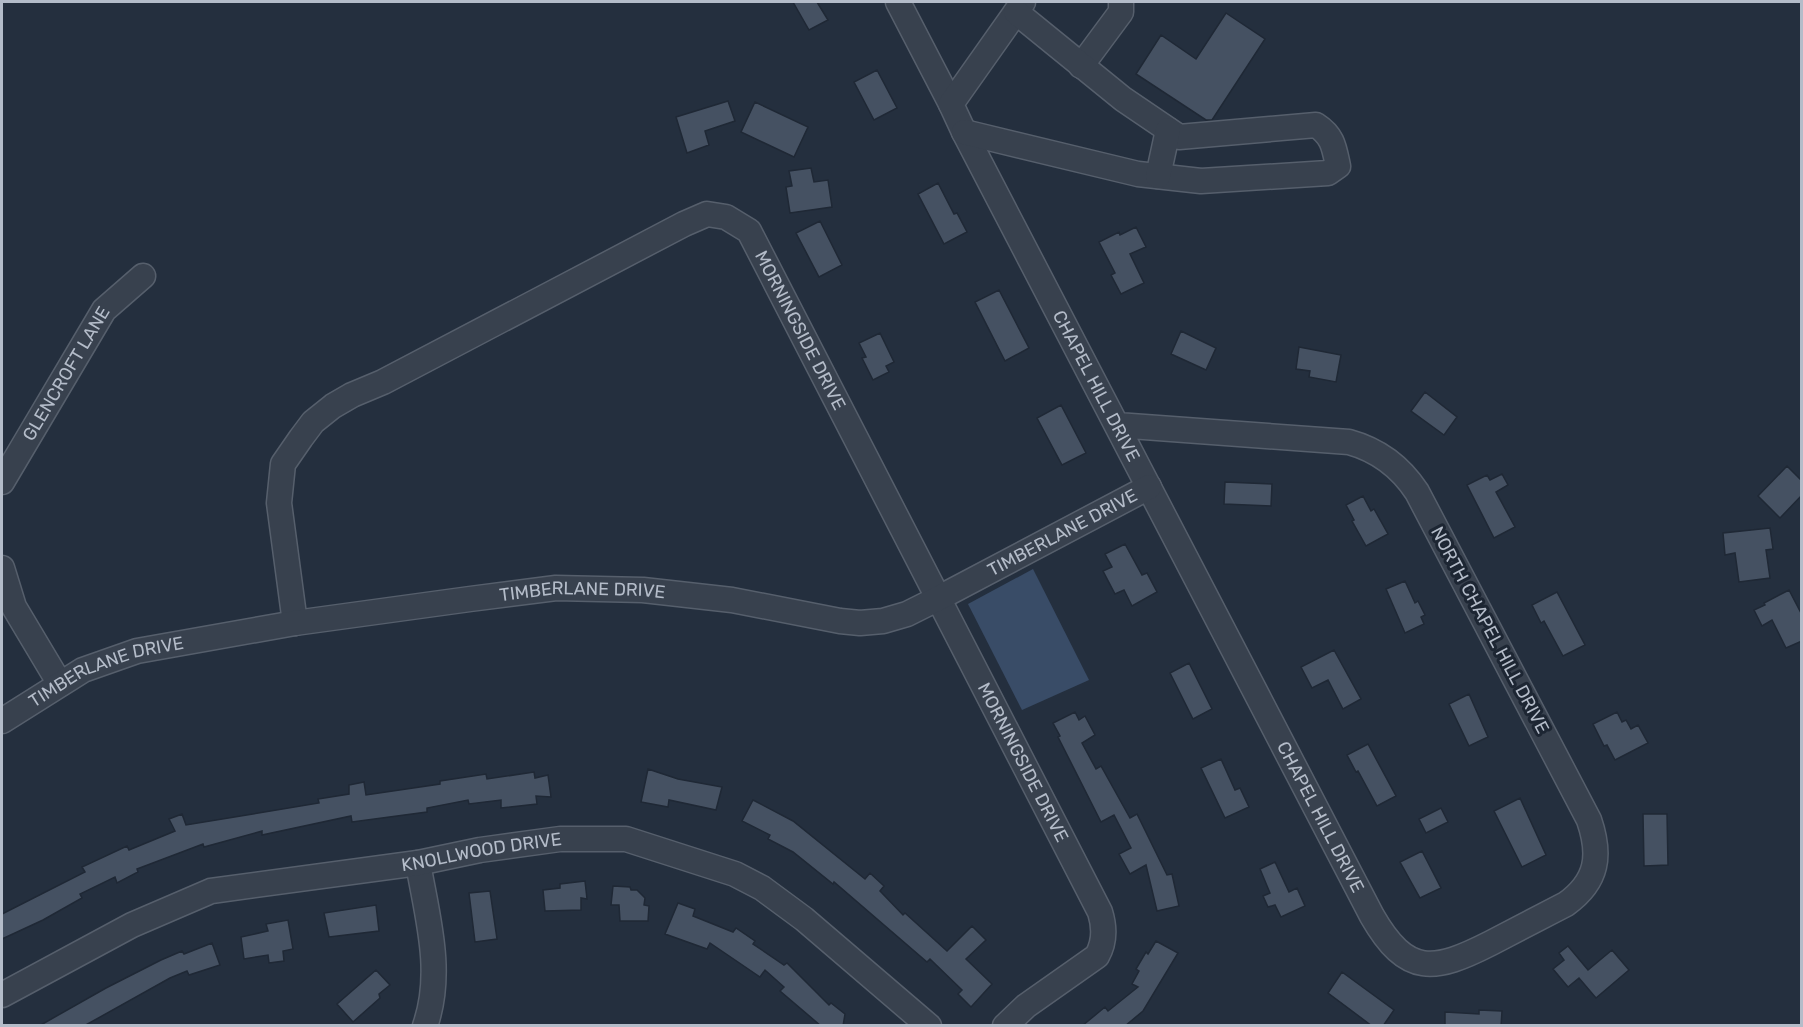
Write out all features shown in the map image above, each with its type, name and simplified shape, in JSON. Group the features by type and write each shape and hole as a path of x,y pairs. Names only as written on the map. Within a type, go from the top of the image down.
{"street":[{"name":"CHAPEL HILL DRIVE","path":"898,2 1376,922 1389,942 1415,961"},
{"path":"1081,66 1121,12 1122,2"},
{"path":"951,104 1019,7 1081,66 1123,99 1179,137 1316,125 1327,132 1334,147 1338,166 1328,173 1201,181 1138,174 964,132"},
{"path":"1158,176 1168,130"},
{"name":"MORNINGSIDE DRIVE","path":"295,623 279,503 283,464 313,422 352,395 383,382 707,214 726,217 749,231 1096,903 1103,922 1103,940 1097,956 1026,1006 1005,1026"},
{"name":"GLENCROFT LANE","path":"2,482 104,310 143,276"},
{"name":"NORTH CHAPEL HILL DRIVE","path":"1117,425 1349,442 1369,448 1387,459 1409,479 1417,492 1589,820 1596,848 1596,862 1586,887 1566,904 1463,957 1436,964 1415,961"},
{"name":"TIMBERLANE DRIVE","path":"2,721 83,670 136,651 295,623 556,588 643,590 732,600 860,624 883,621 907,614 937,599 1149,487"},
{"path":"2,568 14,607 60,684"},
{"name":"KNOLLWOOD DRIVE","path":"2,995 132,925 211,891 418,863 480,850 560,839 626,839 724,870 762,888 791,909 929,1026"},
{"path":"418,863 435,963 431,1009 425,1026"}],"water":[{"path":"1033,569 1089,680 1022,710 968,604"}],"building":[{"path":"793,2 817,2 828,20 809,30"},
{"path":"1226,13 1265,39 1212,120 1206,120 1136,74 1161,35 1196,59"},
{"path":"877,70 897,108 874,120 854,82"},
{"path":"728,101 735,121 705,131 709,145 687,153 676,117"},
{"path":"755,102 808,127 794,157 741,132"},
{"path":"811,168 814,182 828,180 832,207 790,213 786,187 792,186 789,171"},
{"path":"938,183 954,214 957,213 967,232 944,244 918,194"},
{"path":"820,221 842,265 819,277 796,233"},
{"path":"1136,227 1146,247 1130,254 1144,283 1121,294 1111,275 1115,273 1099,242"},
{"path":"999,290 1029,348 1005,361 975,302"},
{"path":"1181,331 1216,348 1206,370 1171,354"},
{"path":"880,333 894,362 886,366 889,372 873,380 862,358 866,357 859,343"},
{"path":"1299,347 1341,355 1336,382 1309,377 1310,371 1296,369"},
{"path":"1425,392 1457,417 1444,435 1411,411"},
{"path":"1061,405 1086,453 1062,465 1037,418"},
{"path":"1787,466 1802,481 1802,495 1780,518 1758,496"},
{"path":"1502,474 1508,485 1496,492 1515,527 1494,538 1467,485 1487,475 1490,480"},
{"path":"1225,482 1272,484 1271,506 1224,504"},
{"path":"1363,496 1371,511 1374,509 1388,534 1366,546 1346,505"},
{"path":"1770,528 1773,549 1766,550 1770,578 1739,582 1735,553 1725,555 1723,533"},
{"path":"1125,544 1142,575 1147,573 1157,592 1132,606 1124,590 1115,594 1103,571 1112,567 1105,554"},
{"path":"1405,581 1415,603 1418,601 1425,615 1421,617 1424,624 1405,633 1386,589"},
{"path":"1789,590 1802,615 1802,641 1786,648 1772,620 1762,626 1754,610"},
{"path":"1557,592 1585,645 1563,656 1544,621 1541,623 1532,605"},
{"path":"1334,650 1361,699 1343,709 1328,680 1312,688 1301,667"},
{"path":"1189,663 1212,709 1193,719 1170,673"},
{"path":"1469,694 1488,737 1469,746 1449,704"},
{"path":"1075,712 1079,720 1085,716 1095,735 1082,743 1096,769 1101,766 1130,818 1137,814 1167,875 1172,874 1179,906 1157,911 1146,865 1130,874 1119,854 1131,848 1114,815 1101,822 1053,723"},
{"path":"1617,712 1622,722 1626,720 1631,729 1638,725 1648,743 1615,760 1607,745 1604,746 1593,724"},
{"path":"1368,744 1396,796 1377,806 1347,755"},
{"path":"1221,759 1235,790 1240,788 1249,807 1225,818 1201,768"},
{"path":"648,769 678,779 722,787 716,810 669,800 668,807 641,802"},
{"path":"534,772 535,778 548,775 551,797 536,796 537,804 501,808 501,800 469,804 468,800 427,808 427,812 352,822 351,816 262,835 262,831 204,847 203,844 137,869 138,872 117,883 115,877 80,894 82,898 43,920 2,939 2,914 85,872 82,867 127,846 129,850 175,831 169,819 182,814 186,825 319,803 318,799 349,794 349,785 364,782 366,795 440,784 440,781 486,774 487,779"},
{"path":"1520,798 1546,855 1522,867 1494,811"},
{"path":"753,800 793,821 865,879 870,873 884,886 880,891 903,915 905,913 947,951 972,926 986,940 966,959 992,984 971,1007 958,994 962,990 930,959 927,962 834,882 833,884 793,852 768,839 770,835 742,821"},
{"path":"1441,808 1448,822 1426,833 1419,819"},
{"path":"1643,814 1667,814 1668,865 1644,866"},
{"path":"1422,851 1441,888 1420,898 1400,862"},
{"path":"1275,862 1289,892 1297,888 1305,906 1281,917 1275,905 1268,907 1263,896 1270,893 1260,869"},
{"path":"585,881 587,899 581,898 581,910 545,911 543,890 560,888 560,884"},
{"path":"613,886 630,887 631,890 637,890 645,898 644,905 649,906 648,921 620,921 619,905 611,905"},
{"path":"490,891 497,939 475,942 469,893"},
{"path":"678,903 695,909 693,916 733,932 736,928 755,941 753,944 784,965 787,963 829,1005 831,1003 845,1014 843,1026 821,1026 780,991 784,987 765,970 760,977 710,943 707,949 665,934"},
{"path":"376,905 379,931 329,937 324,913"},
{"path":"288,920 293,949 283,951 284,961 269,963 268,955 244,959 241,937 268,931 266,924"},
{"path":"1156,941 1178,953 1143,1011 1125,1026 1082,1026 1105,1007 1108,1011 1138,987 1132,984 1139,971 1136,969"},
{"path":"212,943 220,965 189,975 187,971 170,978 84,1026 39,1026 161,960 182,951 184,954"},
{"path":"1568,946 1588,970 1612,950 1629,970 1596,998 1579,978 1568,987 1553,969 1564,960 1559,953"},
{"path":"376,970 390,985 379,994 380,998 353,1022 337,1004"},
{"path":"1342,972 1394,1010 1383,1026 1372,1026 1328,993"},
{"path":"1479,1010 1502,1011 1501,1026 1445,1026 1445,1012 1479,1014"}]}
